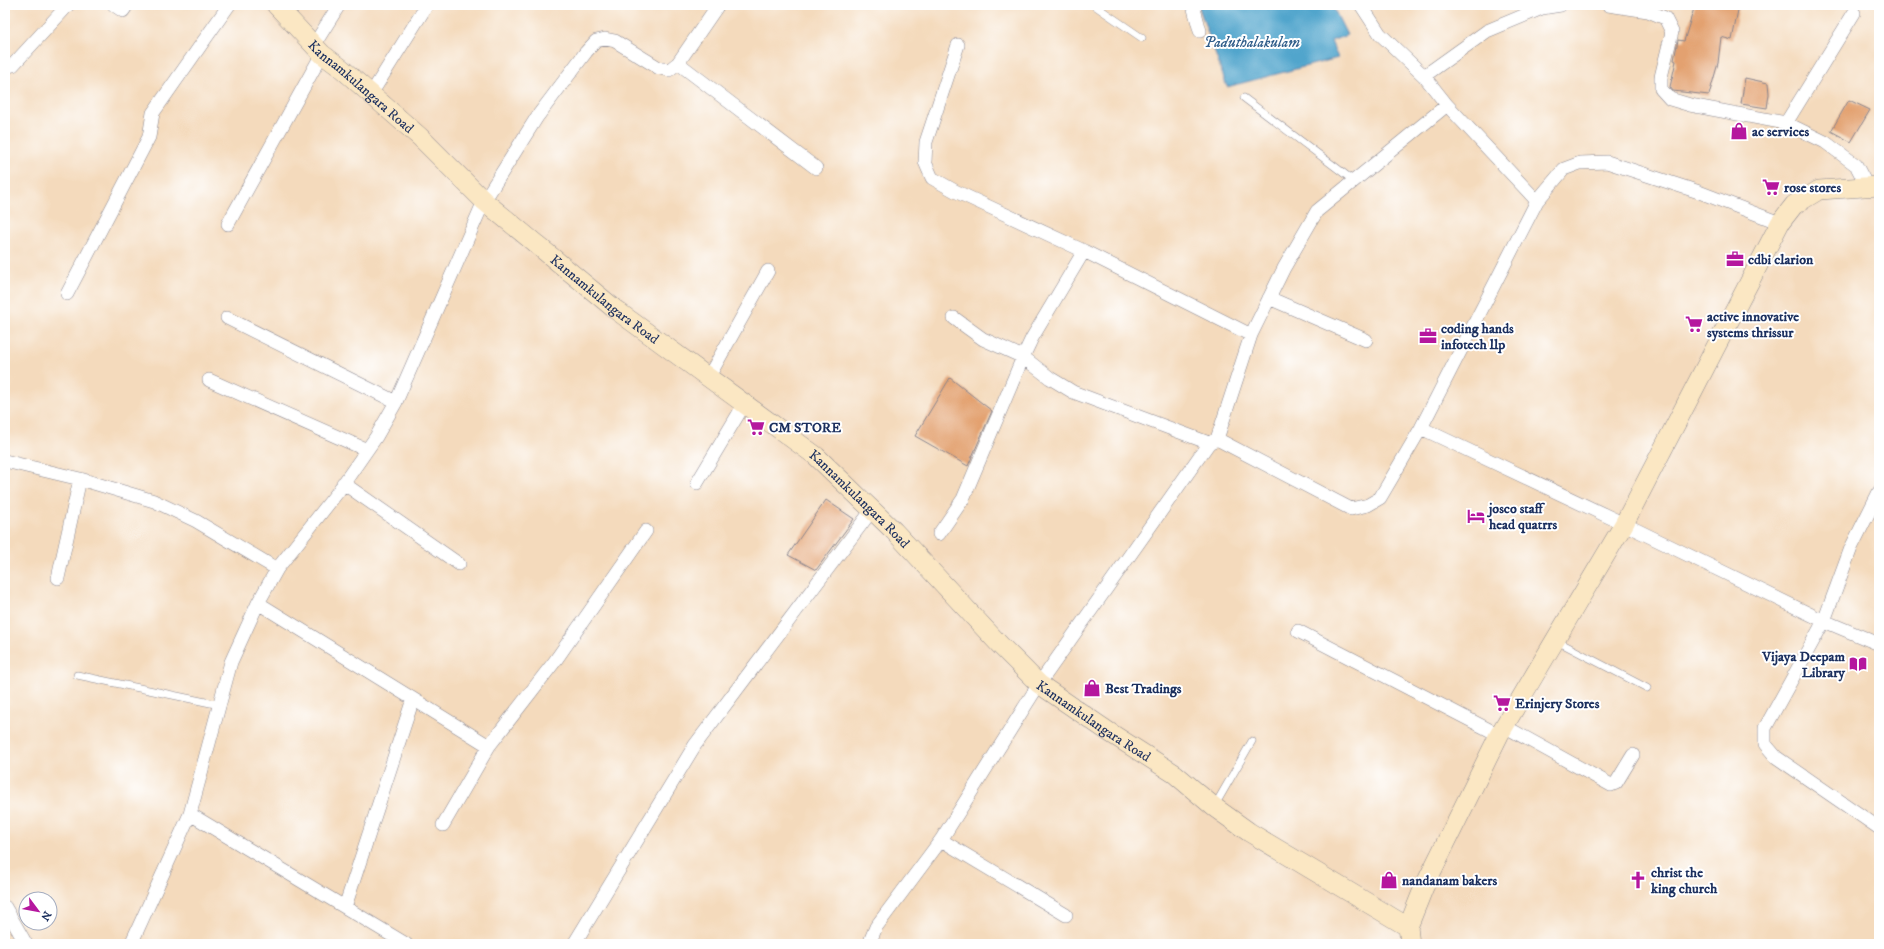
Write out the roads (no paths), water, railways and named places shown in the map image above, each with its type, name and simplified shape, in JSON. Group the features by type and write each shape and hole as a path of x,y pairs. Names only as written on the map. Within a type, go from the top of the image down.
{"street":[{"path":"5,67 13,65 68,5"},
{"path":"114,5 123,11 127,5"},
{"path":"67,294 149,137 153,113 228,5"},
{"path":"228,224 340,5"},
{"path":"371,94 427,5"},
{"path":"131,944 190,814 232,662 258,602 277,569 343,484 367,450 396,402 484,201 537,117 596,41 605,39 615,41 659,68 669,70 678,63 718,5"},
{"path":"1193,5 1200,31"},
{"path":"1361,5 1380,34 1424,76 1447,105 1537,200"},
{"path":"1424,76 1487,31 1542,8 1561,5"},
{"path":"1608,5 1648,11 1664,18 1672,32 1661,77 1661,89 1670,99 1690,105 1786,123 1825,142 1856,165 1873,186"},
{"name":"Kannamkulangara Road","path":"280,6 318,49 420,137 484,201 616,310 816,456 894,531 1000,645 1039,684 1109,732 1175,774 1214,807 1249,832 1409,936"},
{"path":"1786,123 1854,13"},
{"path":"958,45 926,142 925,162 932,178 955,191 1084,251 1251,336"},
{"path":"678,63 816,168"},
{"path":"873,944 871,939 876,927 941,840 1039,684 1213,441 1251,336 1301,235 1317,211 1447,105"},
{"path":"954,318 983,338 1023,357 1050,378 1073,392 1213,441 1351,509 1368,506 1380,498 1421,428 1537,200 1564,169 1580,163 1607,162 1699,192 1780,223"},
{"path":"1409,936 1424,886 1502,730 1624,524 1780,223 1794,205 1819,190 1873,186"},
{"path":"939,534 963,499 1032,338 1084,251"},
{"path":"708,378 768,271"},
{"path":"1269,298 1366,340"},
{"path":"227,318 396,402"},
{"path":"209,380 367,450"},
{"path":"698,483 744,403"},
{"path":"1421,428 1824,621 1879,644"},
{"path":"5,461 80,479 154,501 196,522 277,569"},
{"path":"58,578 80,479"},
{"path":"343,484 459,564"},
{"path":"1879,492 1851,548 1824,621 1766,728 1766,744 1776,757 1879,828"},
{"path":"574,944 695,744 872,510"},
{"path":"443,825 489,746 555,661 646,531"},
{"path":"258,602 489,746"},
{"path":"1298,631 1502,730 1610,785 1616,783 1633,756"},
{"path":"344,907 413,699"},
{"path":"190,814 406,944"},
{"path":"941,840 1066,915"},
{"path":"5,907 26,944"}],"lane":[{"path":"1094,5 1142,38"},
{"path":"1244,98 1354,181"},
{"path":"1555,640 1647,688"},
{"path":"77,675 220,705"},
{"path":"1214,807 1252,742"}],"water":[{"name":"Paduthalakulam","path":"1198,5 1332,5 1347,35 1331,41 1338,58 1227,87"}],"place":[{"name":"ac services","path":"1739,131"},
{"name":"rose stores","path":"1771,187"},
{"name":"cdbi clarion","path":"1735,259"},
{"name":"active innovative systems thrissur","path":"1694,324"},
{"name":"coding hands infotech llp","path":"1428,336"},
{"name":"CM STORE","path":"756,427"},
{"name":"josco staff head quatrrs","path":"1476,516"},
{"name":"Vijaya Deepam Library","path":"1858,664"},
{"name":"Best Tradings","path":"1092,688"},
{"name":"Erinjery Stores","path":"1502,703"},
{"name":"nandanam bakers","path":"1389,880"},
{"name":"christ the king church","path":"1638,880"}]}
